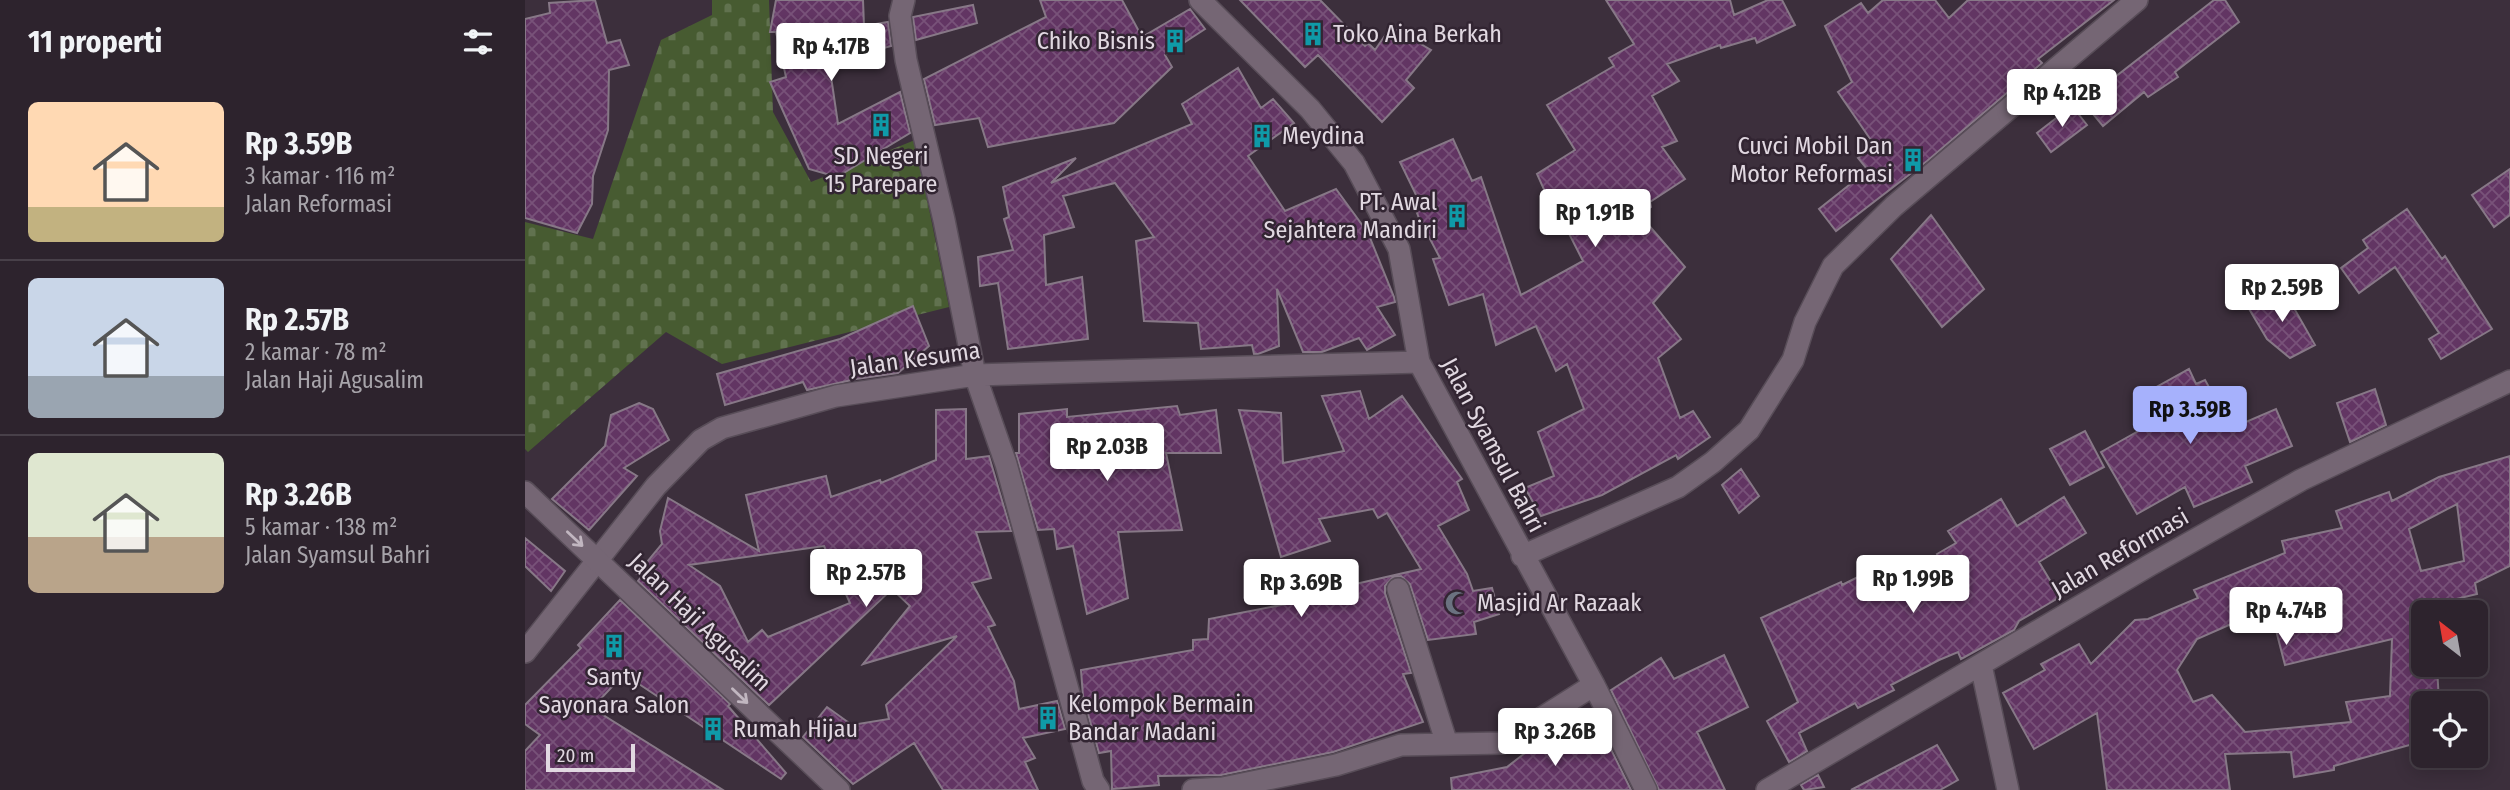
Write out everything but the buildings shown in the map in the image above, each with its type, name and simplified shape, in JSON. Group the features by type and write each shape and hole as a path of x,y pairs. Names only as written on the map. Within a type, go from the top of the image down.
{"street":[{"path":"904,0 900,16 906,60 944,220 975,375 1006,464 1093,781 1100,790"},
{"name":"Jalan Syamsul Bahri","path":"1200,0 1310,109 1354,163 1399,249 1419,362 1594,685 1646,790"},
{"path":"1522,556 1678,487 1713,462 1749,430 1793,360 1805,322 1833,266 1894,206 2137,0"},
{"name":"Jalan Kesuma","path":"525,652 656,486 701,440 722,428 836,396 975,375 1419,362"},
{"name":"Jalan Reformasi","path":"1773,788 2301,480 2510,381"},
{"name":"Jalan Haji Agusalim","path":"525,492 839,790"},
{"path":"1398,589 1445,741"},
{"path":"1981,666 2008,790"},
{"path":"1193,790 1223,788 1336,765 1401,745 1445,741 1502,743 1594,685"}],"green space":[{"path":"712,0 769,0 773,112 811,182 915,140 949,307 722,364 666,332 528,452 525,449 525,222 593,239 661,40 712,15"}],"place":[{"name":"Toko Aina Berkah","path":"1313,34"},
{"name":"Chiko Bisnis","path":"1175,41"},
{"name":"SD Negeri 15 Parepare","path":"881,125"},
{"name":"Meydina","path":"1262,136"},
{"name":"Cuvci Mobil Dan Motor Reformasi","path":"1913,160"},
{"name":"PT. Awal Sejahtera Mandiri","path":"1457,216"},
{"name":"Masjid Ar Razaak","path":"1457,603"},
{"name":"Santy Sayonara Salon","path":"614,646"},
{"name":"Kelompok Bermain Bandar Madani","path":"1048,718"},
{"name":"Rumah Hijau","path":"713,729"}]}
